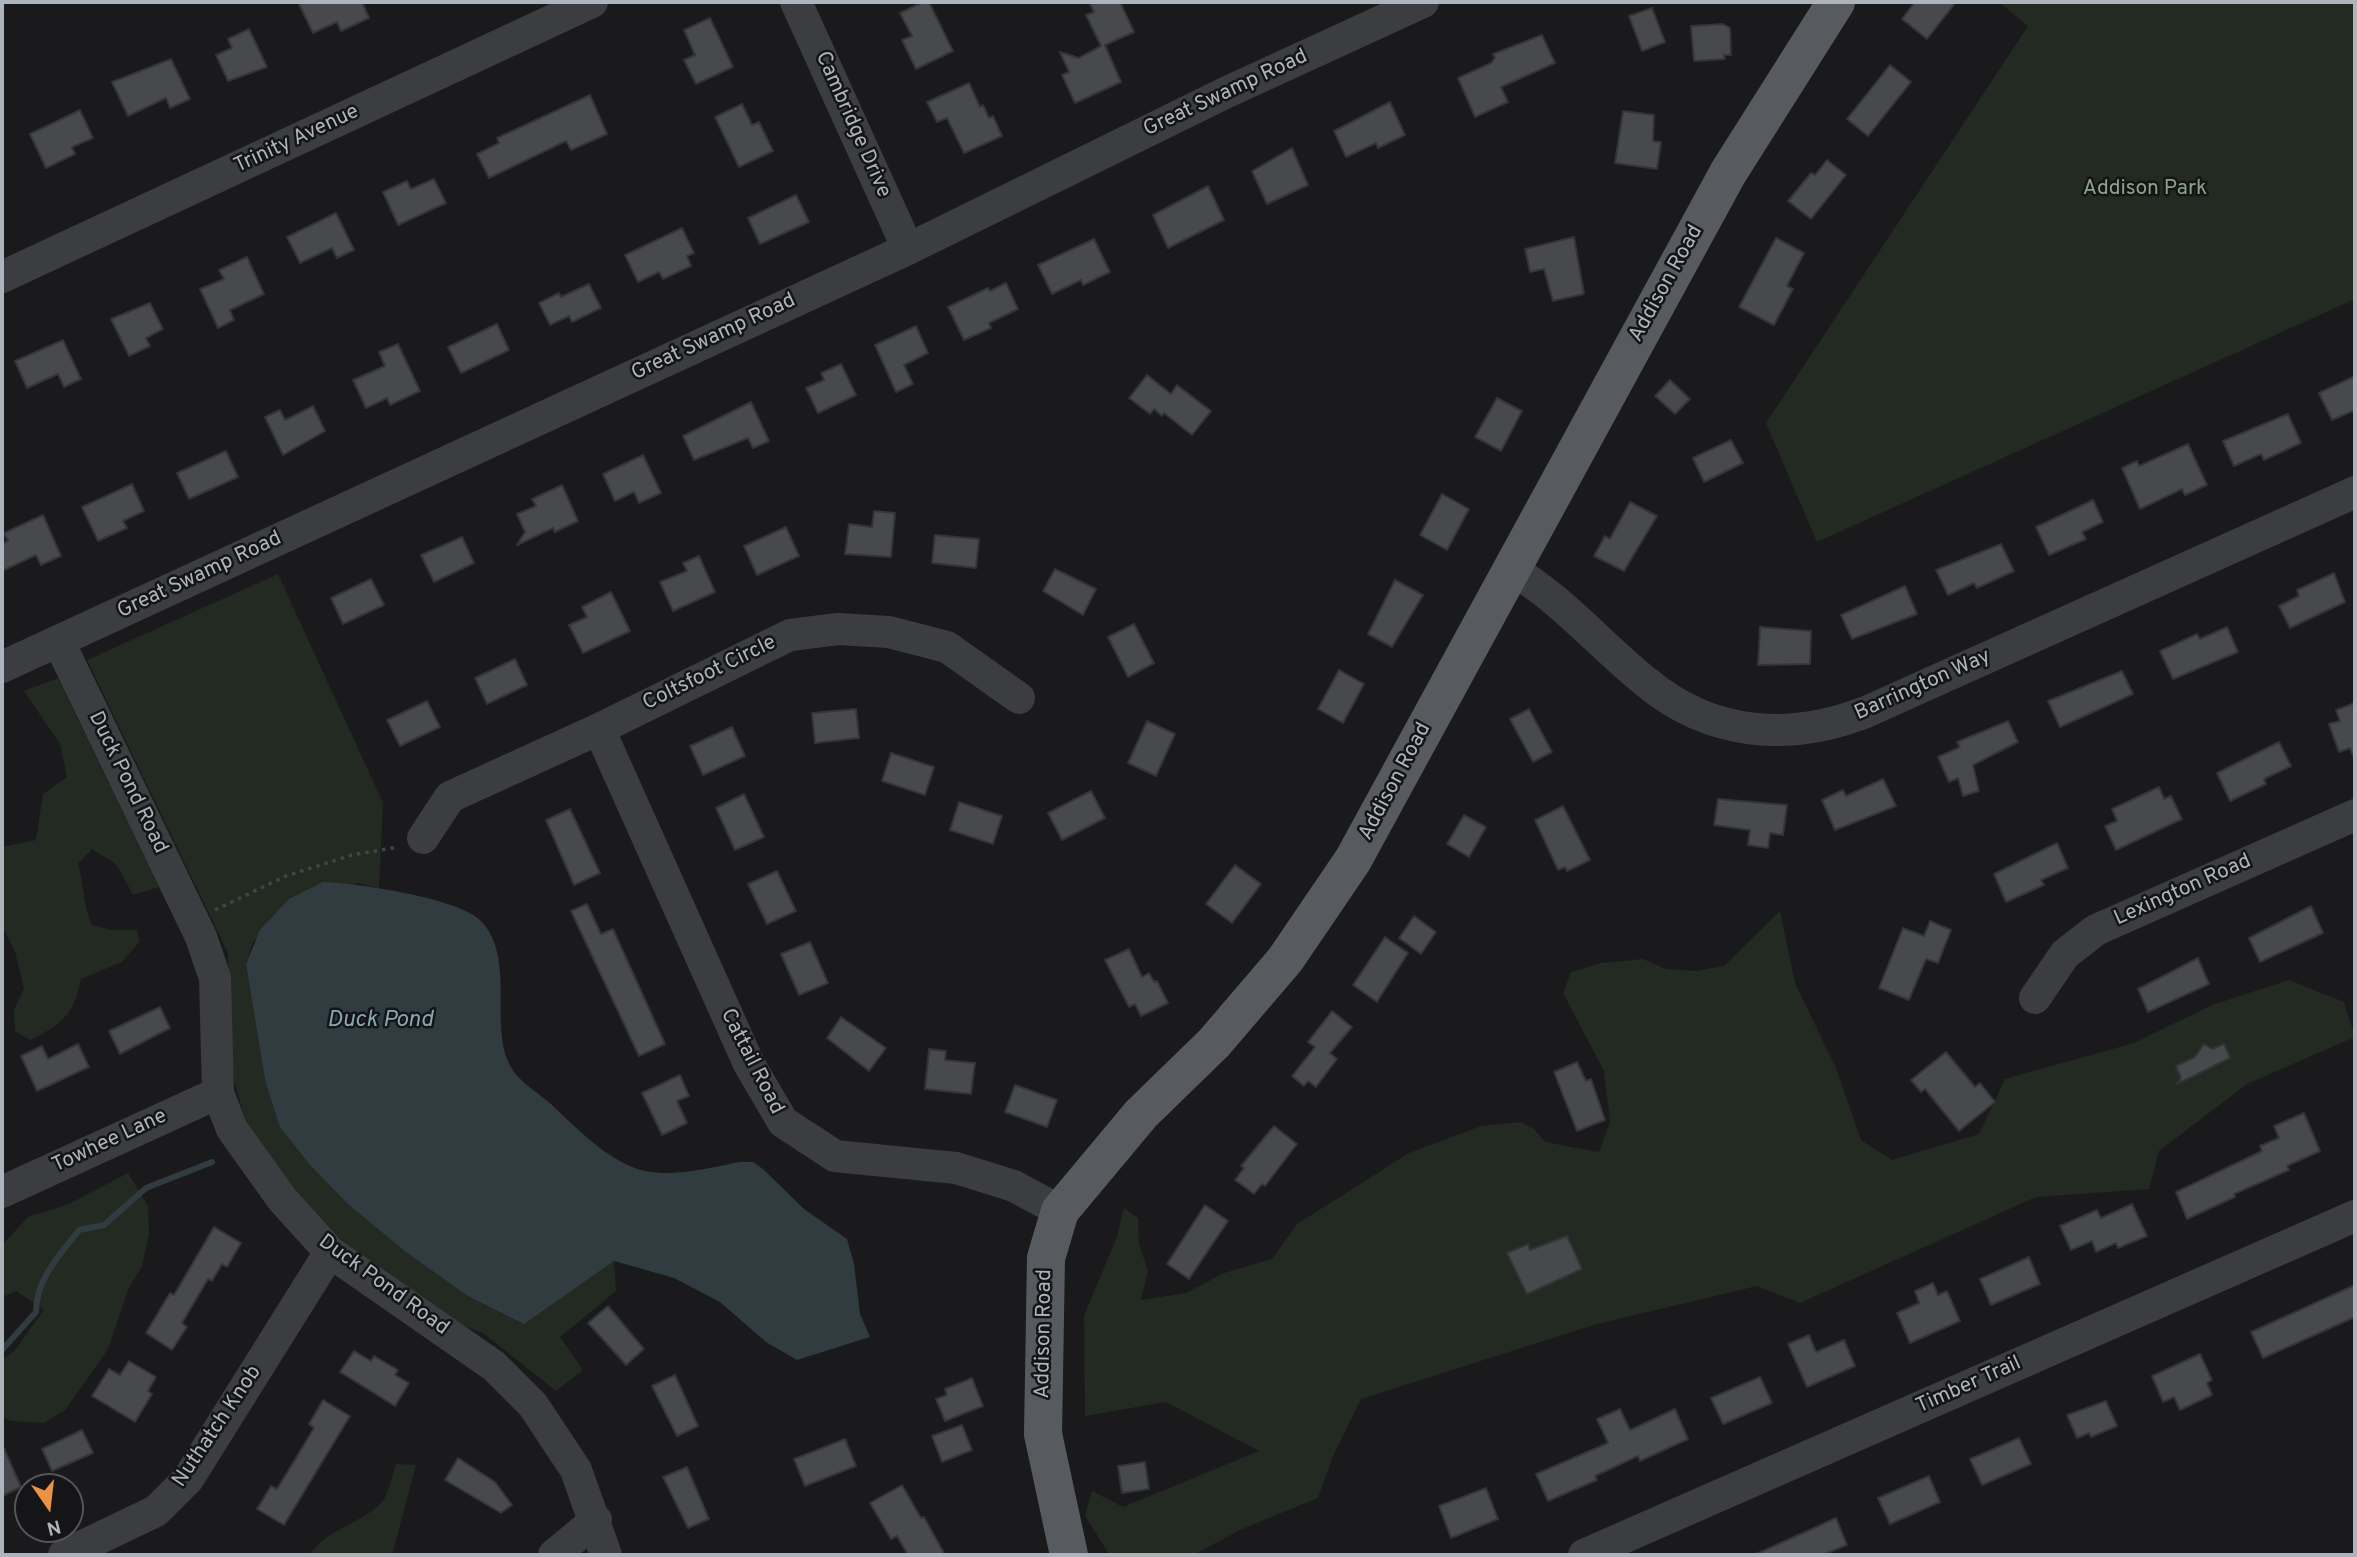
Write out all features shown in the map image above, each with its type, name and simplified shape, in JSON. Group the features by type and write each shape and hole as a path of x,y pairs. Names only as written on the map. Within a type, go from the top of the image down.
{"main road":[{"name":"Addison Road","path":"1069,1555 1043,1434 1046,1258 1060,1212 1141,1114 1214,1043 1285,960 1353,860 1728,173 1836,2"}],"street":[{"name":"Trinity Avenue","path":"2,277 592,2"},
{"name":"Cambridge Drive","path":"796,2 908,249"},
{"name":"Great Swamp Road","path":"2,667 908,249 1225,93 1423,2"},
{"name":"Barrington Way","path":"1511,569 1541,588 1645,682 1682,707 1748,731 1798,731 1821,727 1866,712 2355,492"},
{"name":"Coltsfoot Circle","path":"423,838 450,797 598,729 790,635 838,629 889,632 947,647 1019,698"},
{"name":"Duck Pond Road","path":"59,642 194,921 215,978 218,1093 232,1129 257,1167 303,1224 330,1252 494,1366 533,1405 576,1469 606,1555"},
{"name":"Cattail Road","path":"598,729 749,1064 783,1122 835,1156 956,1168 1014,1185 1060,1212"},
{"name":"Lexington Road","path":"2035,999 2065,954 2096,930 2355,815"},
{"name":"Towhee Lane","path":"2,1192 218,1093"},
{"name":"Timber Trail","path":"1584,1555 2355,1216"},
{"name":"Nuthatch Knob","path":"64,1555 156,1511 188,1479 330,1252"},
{"path":"554,1555 596,1520"}],"path":[{"path":"194,921 286,876 352,855 388,851 423,838"}],"green space":[{"name":"Addison Park","path":"1999,2 2355,2 2355,299 1817,542 1766,423 2028,26"},
{"path":"278,574 383,803 379,888 357,883 253,941 246,964 265,1080 348,1204 468,1295 524,1323 614,1261 616,1291 560,1337 583,1370 556,1391 483,1333 451,1321 373,1265 310,1214 268,1164 244,1115 232,1073 228,953 87,660"},
{"path":"58,678 159,887 133,895 117,865 92,849 78,864 92,925 111,930 137,930 140,941 122,962 81,979 75,1001 65,1017 30,1040 15,1031 14,1010 24,988 15,952 2,925 2,847 36,840 43,794 67,777 60,744 24,691"},
{"path":"1780,911 1795,983 1836,1068 1861,1140 1892,1160 1979,1134 2005,1079 2134,1043 2212,1005 2289,980 2344,1002 2355,1037 2247,1084 2159,1151 2149,1189 2036,1197 1800,1303 1757,1286 1597,1324 1361,1399 1333,1456 1318,1498 1242,1529 1193,1555 1109,1554 1085,1516 1092,1491 1123,1507 1259,1451 1166,1402 1085,1416 1084,1316 1116,1239 1124,1208 1138,1218 1139,1244 1148,1271 1141,1300 1186,1293 1224,1273 1272,1259 1297,1224 1409,1153 1481,1126 1521,1122 1534,1129 1545,1142 1599,1152 1610,1122 1604,1071 1563,993 1571,972 1602,963 1643,959 1666,969 1697,971 1724,966"},
{"path":"128,1173 148,1206 149,1234 142,1266 128,1290 108,1349 66,1409 44,1423 10,1421 2,1416 2,1360 15,1350 44,1310 16,1291 2,1297 2,1245 28,1217 69,1204"},
{"path":"396,1464 416,1465 392,1555 310,1555 324,1540 380,1504 388,1491"}],"water":[{"name":"Duck Pond","path":"323,882 406,893 452,905 481,921 491,935 497,952 503,1043 507,1059 520,1079 587,1138 629,1166 645,1171 671,1173 753,1162 763,1169 804,1209 847,1239 854,1264 860,1314 870,1337 797,1360 766,1342 720,1302 674,1278 614,1261 524,1324 468,1296 406,1252 348,1204 311,1166 280,1127 265,1080 246,964 260,930 289,899"}],"building":[{"path":"298,2 362,2 369,18 341,31 337,22 313,33"},
{"path":"923,2 929,2 953,51 916,69 902,40 912,36 900,13"},
{"path":"1089,2 1120,2 1134,32 1105,45 1121,82 1075,103 1062,75 1069,72 1060,52 1079,58 1101,46 1086,15 1094,12"},
{"path":"1915,2 1956,2 1927,39 1902,19"},
{"path":"1652,8 1665,42 1642,51 1629,16"},
{"path":"710,18 733,67 696,84 684,60 695,55 684,30"},
{"path":"1723,24 1730,28 1731,55 1724,55 1725,59 1694,61 1691,26"},
{"path":"249,29 267,67 228,81 216,55 232,48 228,39"},
{"path":"1542,35 1555,63 1501,87 1508,102 1475,117 1458,78 1491,63 1495,58 1493,54"},
{"path":"171,59 190,99 170,108 166,98 128,116 112,82"},
{"path":"1890,65 1911,82 1868,136 1847,119"},
{"path":"969,83 980,107 983,105 989,118 993,116 1002,136 964,153 947,118 937,122 927,102"},
{"path":"590,95 607,134 571,150 566,141 489,178 477,154 499,143 497,138"},
{"path":"1390,102 1405,135 1378,148 1376,143 1346,157 1334,131"},
{"path":"742,104 752,125 759,122 773,151 739,167 715,117"},
{"path":"80,110 93,138 72,147 75,154 46,168 30,134"},
{"path":"1623,111 1654,115 1653,141 1661,142 1657,169 1615,163"},
{"path":"1292,148 1308,185 1267,204 1252,171"},
{"path":"1827,160 1846,175 1811,219 1788,201 1811,173 1815,175"},
{"path":"434,179 446,203 398,225 383,192 407,181 411,189"},
{"path":"1208,186 1224,220 1168,248 1153,215"},
{"path":"796,195 809,222 760,244 748,218"},
{"path":"336,213 354,250 337,258 332,248 300,263 287,237"},
{"path":"682,228 694,253 687,256 691,266 663,279 659,272 638,282 625,255"},
{"path":"1574,237 1584,294 1553,301 1544,269 1530,272 1525,249"},
{"path":"1776,238 1804,253 1787,286 1793,289 1774,325 1739,307"},
{"path":"1094,239 1110,272 1083,285 1081,280 1052,294 1038,265"},
{"path":"247,257 264,294 230,310 234,320 218,328 200,289 224,279 219,270"},
{"path":"1006,283 1018,309 989,323 991,328 964,340 948,307 988,288 990,291"},
{"path":"589,284 601,308 572,322 569,316 550,325 539,303 559,293 561,297"},
{"path":"150,303 163,329 146,338 150,346 129,356 111,319"},
{"path":"497,324 509,350 461,373 448,347"},
{"path":"916,326 928,353 904,365 913,384 896,392 875,345"},
{"path":"63,340 81,379 64,387 58,374 27,388 15,361"},
{"path":"398,344 420,391 390,405 387,398 366,408 353,380 385,366 379,352"},
{"path":"841,364 856,395 818,413 806,388 824,380 821,373"},
{"path":"1147,375 1171,394 1177,385 1211,411 1192,435 1164,413 1162,416 1154,409 1150,414 1129,398"},
{"path":"2355,376 2355,410 2332,420 2319,393"},
{"path":"1670,380 1690,399 1675,414 1655,396"},
{"path":"1497,398 1522,411 1501,451 1475,437"},
{"path":"751,402 769,441 753,448 748,438 694,460 683,436"},
{"path":"313,406 325,431 283,455 265,417 280,410 285,420"},
{"path":"2288,414 2301,443 2264,460 2261,454 2234,466 2223,441"},
{"path":"1731,440 1743,463 1704,482 1693,458"},
{"path":"2188,444 2207,485 2185,495 2182,489 2140,509 2122,468 2137,461 2139,466"},
{"path":"226,451 238,477 189,499 177,473"},
{"path":"643,455 661,493 639,503 634,492 615,501 603,474"},
{"path":"132,484 144,511 123,521 127,528 98,541 82,507"},
{"path":"562,485 578,521 555,532 553,528 517,545 525,532 517,514 536,506 532,499"},
{"path":"1442,494 1469,509 1447,550 1420,535"},
{"path":"2093,500 2103,522 2082,532 2086,539 2049,555 2036,527"},
{"path":"1630,502 1657,516 1624,571 1594,556 1605,536 1610,539"},
{"path":"874,511 895,513 891,557 845,554 849,524 872,527"},
{"path":"43,515 61,556 41,565 36,555 2,571 2,543 8,541 4,533"},
{"path":"786,527 799,556 757,575 744,546"},
{"path":"935,535 979,539 976,568 932,563"},
{"path":"462,537 474,563 434,582 421,555"},
{"path":"2001,544 2014,571 1977,588 1974,583 1948,595 1936,570"},
{"path":"699,556 715,592 673,611 660,582 687,571 683,563"},
{"path":"1055,569 1096,589 1083,615 1043,591"},
{"path":"2334,573 2345,602 2290,628 2279,606 2299,596 2297,590"},
{"path":"371,579 384,605 343,624 331,598"},
{"path":"1395,580 1423,595 1392,647 1368,634"},
{"path":"1905,586 1917,614 1852,639 1841,615"},
{"path":"611,592 630,631 583,653 569,625 587,617 582,607"},
{"path":"1134,624 1154,663 1128,677 1108,637"},
{"path":"1760,627 1811,631 1810,664 1758,665"},
{"path":"2227,627 2238,652 2173,679 2160,651 2197,634 2200,639"},
{"path":"515,659 527,685 487,704 475,678"},
{"path":"1339,670 1364,684 1343,723 1318,709"},
{"path":"2122,671 2133,694 2060,727 2048,701"},
{"path":"427,701 440,727 400,746 387,720"},
{"path":"2355,703 2353,756 2350,748 2339,752 2329,724 2340,721 2336,710"},
{"path":"856,709 859,738 815,743 812,713"},
{"path":"1529,709 1552,752 1533,762 1510,719"},
{"path":"1147,721 1175,734 1156,776 1128,763"},
{"path":"2008,721 2018,742 1973,765 1979,791 1963,796 1958,778 1949,782 1938,757 1960,747 1957,742"},
{"path":"732,727 745,756 703,775 690,746"},
{"path":"2279,742 2291,766 2264,779 2266,784 2230,801 2217,773"},
{"path":"891,753 934,767 925,795 882,781"},
{"path":"1883,779 1896,806 1835,830 1822,800 1843,790 1846,796"},
{"path":"2159,787 2164,799 2171,796 2182,819 2116,850 2105,826 2117,821 2112,809"},
{"path":"1091,791 1105,818 1062,840 1048,813"},
{"path":"744,794 764,837 735,850 716,808"},
{"path":"1718,799 1787,805 1783,835 1770,833 1768,848 1748,845 1750,830 1714,825"},
{"path":"959,802 1002,816 993,844 950,830"},
{"path":"1563,806 1590,860 1567,871 1565,867 1558,870 1535,820"},
{"path":"570,809 600,873 574,885 546,820"},
{"path":"1464,815 1486,827 1469,857 1447,844"},
{"path":"2057,843 2068,868 2041,880 2044,885 2006,902 1994,874"},
{"path":"1235,865 1261,884 1232,923 1206,904"},
{"path":"777,871 796,911 767,924 748,884"},
{"path":"587,904 601,934 613,929 665,1044 639,1056 571,911"},
{"path":"2311,906 2323,933 2260,962 2249,938"},
{"path":"1414,916 1436,932 1421,954 1399,938"},
{"path":"1930,921 1951,930 1938,963 1926,959 1909,1000 1879,988 1903,928 1924,936"},
{"path":"1385,937 1408,953 1377,1002 1353,985"},
{"path":"810,942 828,983 799,995 781,954"},
{"path":"1129,949 1142,977 1149,973 1154,982 1157,981 1168,1003 1141,1016 1135,1004 1129,1007 1105,960"},
{"path":"2198,958 2209,984 2148,1012 2138,989"},
{"path":"160,1007 170,1028 120,1054 109,1031"},
{"path":"1332,1011 1352,1027 1330,1053 1337,1059 1316,1087 1308,1081 1304,1086 1292,1076 1315,1047 1308,1042"},
{"path":"841,1017 886,1048 869,1071 827,1038"},
{"path":"78,1044 89,1067 37,1091 21,1056 42,1046 48,1059"},
{"path":"2204,1044 2212,1049 2224,1044 2230,1058 2177,1084 2181,1078 2176,1066 2195,1057"},
{"path":"929,1049 946,1051 945,1060 975,1063 971,1094 925,1089"},
{"path":"1946,1052 1975,1087 1980,1083 1995,1102 1959,1131 1925,1089 1921,1092 1911,1080"},
{"path":"1577,1062 1586,1081 1591,1079 1605,1120 1577,1131 1554,1072"},
{"path":"680,1075 689,1096 677,1101 687,1123 662,1135 642,1093"},
{"path":"1015,1085 1057,1100 1047,1127 1005,1112"},
{"path":"2304,1113 2320,1151 2287,1166 2289,1170 2234,1194 2235,1197 2187,1219 2176,1192 2262,1151 2260,1146 2279,1138 2274,1126"},
{"path":"1274,1126 1297,1144 1265,1186 1262,1184 1254,1194 1235,1180 1244,1168 1241,1166"},
{"path":"2132,1204 2147,1236 2118,1248 2116,1243 2096,1252 2092,1241 2071,1250 2060,1226 2097,1210 2101,1218"},
{"path":"1205,1205 1228,1221 1189,1279 1167,1264"},
{"path":"214,1227 241,1243 227,1267 222,1264 212,1281 208,1279 182,1323 187,1327 172,1350 146,1333 170,1293 174,1295"},
{"path":"1567,1236 1582,1269 1527,1294 1507,1253 1528,1244 1530,1250"},
{"path":"2029,1257 2040,1284 1991,1305 1980,1279"},
{"path":"1933,1283 1938,1295 1947,1291 1960,1321 1910,1343 1897,1313 1919,1303 1915,1291"},
{"path":"2355,1285 2355,1317 2263,1358 2251,1332"},
{"path":"608,1306 644,1349 626,1365 588,1323"},
{"path":"1809,1335 1816,1352 1844,1340 1855,1366 1807,1387 1788,1344"},
{"path":"354,1351 371,1361 374,1356 398,1370 395,1375 409,1383 395,1406 340,1372"},
{"path":"2200,1354 2212,1380 2207,1383 2212,1395 2180,1410 2174,1397 2163,1402 2152,1376"},
{"path":"129,1361 156,1377 148,1391 152,1394 135,1422 92,1396 109,1369 120,1375"},
{"path":"675,1375 698,1426 677,1436 652,1386"},
{"path":"1760,1377 1772,1403 1723,1424 1711,1398"},
{"path":"972,1378 983,1406 945,1421 936,1399 947,1395 945,1389"},
{"path":"323,1400 350,1416 284,1525 257,1509 271,1486 277,1489 296,1458 314,1428 309,1424"},
{"path":"2106,1401 2117,1426 2091,1437 2089,1433 2077,1438 2067,1415"},
{"path":"1620,1409 1630,1430 1675,1409 1688,1439 1640,1461 1638,1456 1595,1476 1597,1480 1548,1501 1536,1474 1608,1443 1597,1419"},
{"path":"962,1425 972,1450 942,1462 932,1436"},
{"path":"82,1430 93,1453 52,1471 42,1449"},
{"path":"2019,1438 2031,1464 1982,1485 1970,1459"},
{"path":"845,1439 856,1466 805,1486 794,1459"},
{"path":"2,1444 15,1473 14,1490 2,1496"},
{"path":"458,1458 495,1482 512,1505 501,1513 445,1480"},
{"path":"1145,1462 1149,1489 1122,1493 1118,1466"},
{"path":"687,1467 709,1519 688,1528 663,1477"},
{"path":"1929,1476 1940,1502 1890,1524 1878,1498"},
{"path":"902,1485 945,1555 908,1555 897,1536 891,1539 870,1503"},
{"path":"1486,1488 1498,1519 1451,1538 1439,1506"},
{"path":"1836,1518 1847,1545 1822,1555 1754,1555"}],"waterway":[{"path":"2,1350 36,1312 37,1300 45,1278 79,1230 104,1225 146,1188 212,1162"}]}
